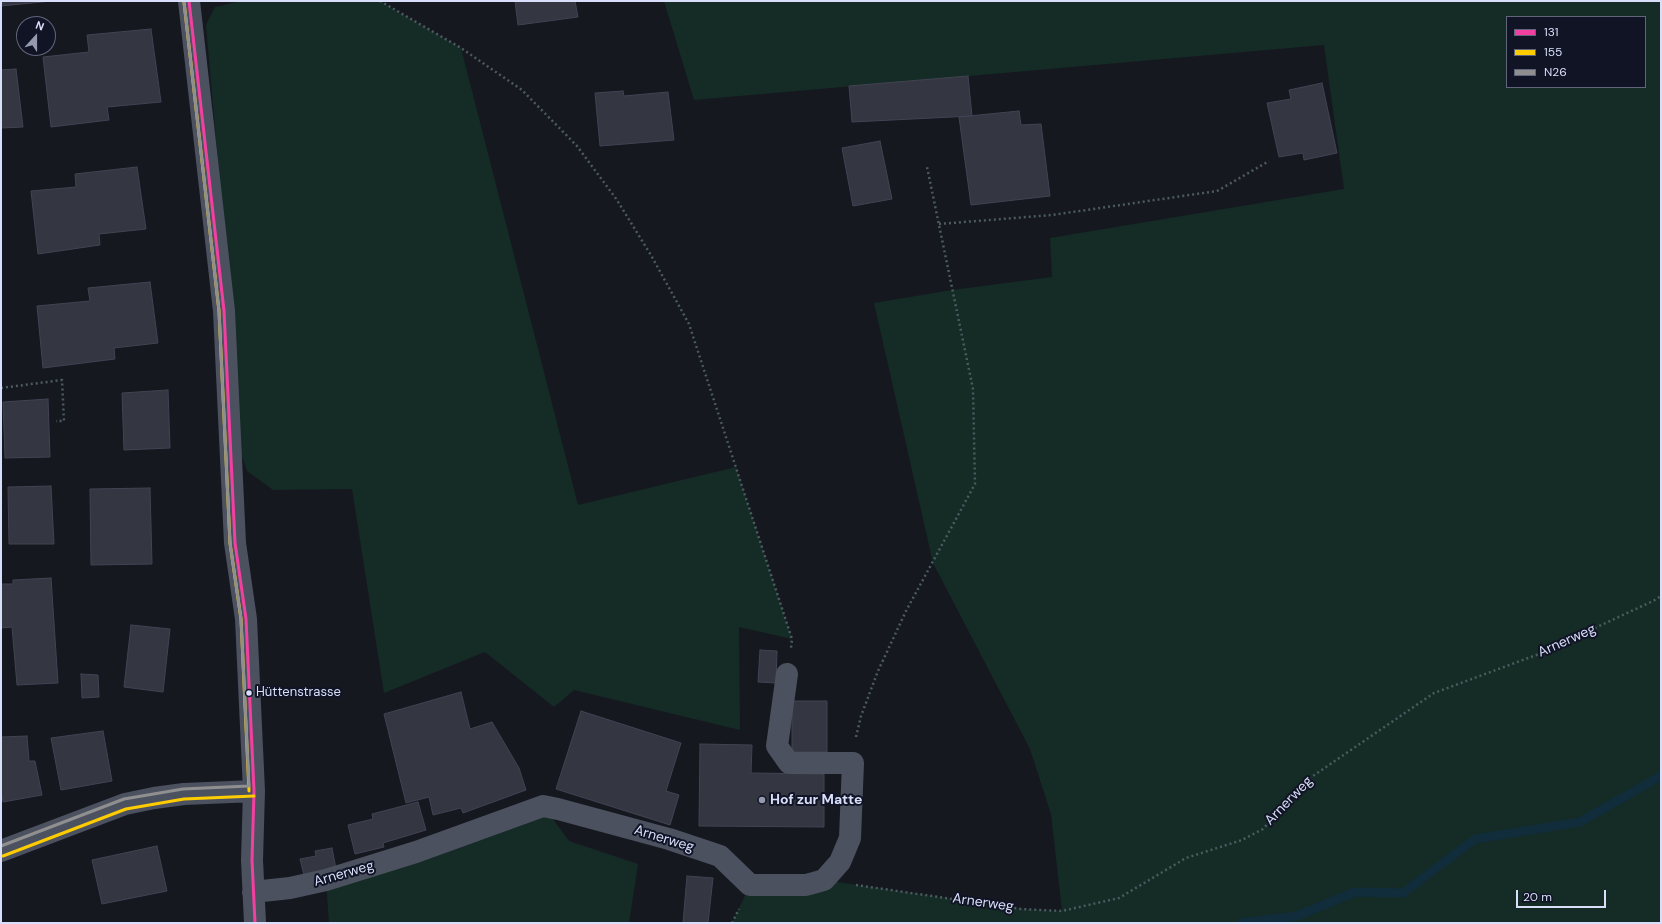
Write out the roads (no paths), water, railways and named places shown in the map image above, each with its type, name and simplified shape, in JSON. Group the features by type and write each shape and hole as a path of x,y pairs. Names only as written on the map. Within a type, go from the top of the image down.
{"street":[{"path":"189,1 224,311 235,543 246,619 254,791 252,860 255,923"},
{"name":"Arnerweg","path":"253,892 290,888 326,880 416,852 543,806 669,839 720,856 750,886 806,884 824,880 840,862 850,838 853,763 789,763 777,746 787,674"},
{"path":"1,851 133,803 154,798 184,794 254,791"}],"waterway":[{"path":"1241,923 1297,916 1355,892 1403,893 1475,839 1580,822 1661,776"}],"place":[{"name":"Hüttenstrasse","path":"249,693"},
{"name":"Hof zur Matte","path":"762,800"}]}
